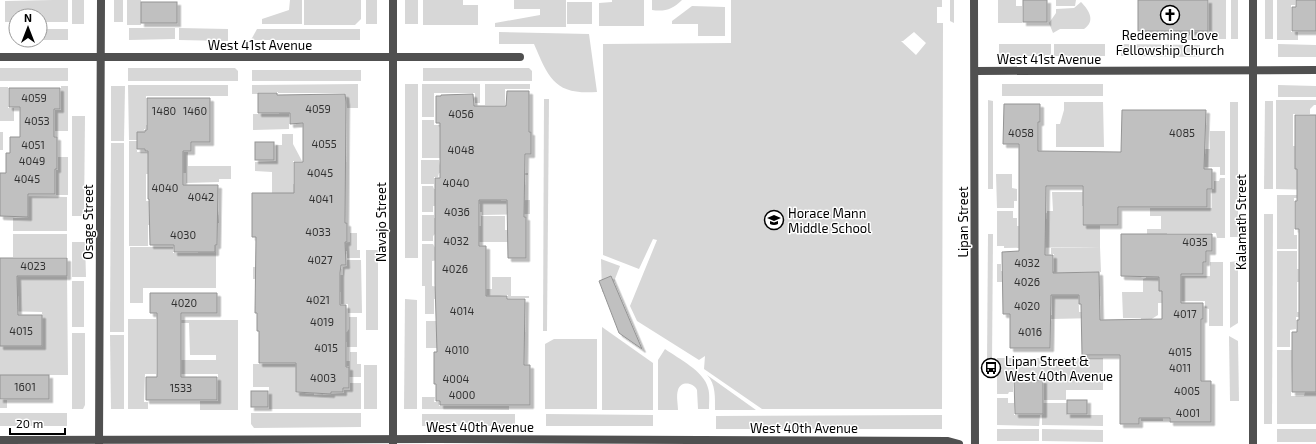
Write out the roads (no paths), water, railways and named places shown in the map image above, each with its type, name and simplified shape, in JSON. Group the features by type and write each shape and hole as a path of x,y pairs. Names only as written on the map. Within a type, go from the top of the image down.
{"street":[{"name":"Osage Street","path":"99,442 101,0"},
{"name":"Navajo Street","path":"393,0 394,442"},
{"name":"Lipan Street","path":"974,0 975,444"},
{"name":"Kalamath Street","path":"1253,0 1253,444"},
{"name":"West 41st Avenue","path":"0,56 520,57"},
{"name":"West 41st Avenue","path":"975,71 1316,70"},
{"name":"West 40th Avenue","path":"0,440 99,442 686,442 948,440 959,444"}],"place":[{"name":"Redeeming Love Fellowship Church","path":"1170,15"},
{"name":"Horace Mann Middle School","path":"774,220"},
{"name":"Lipan Street & West 40th Avenue","path":"991,368"}]}
